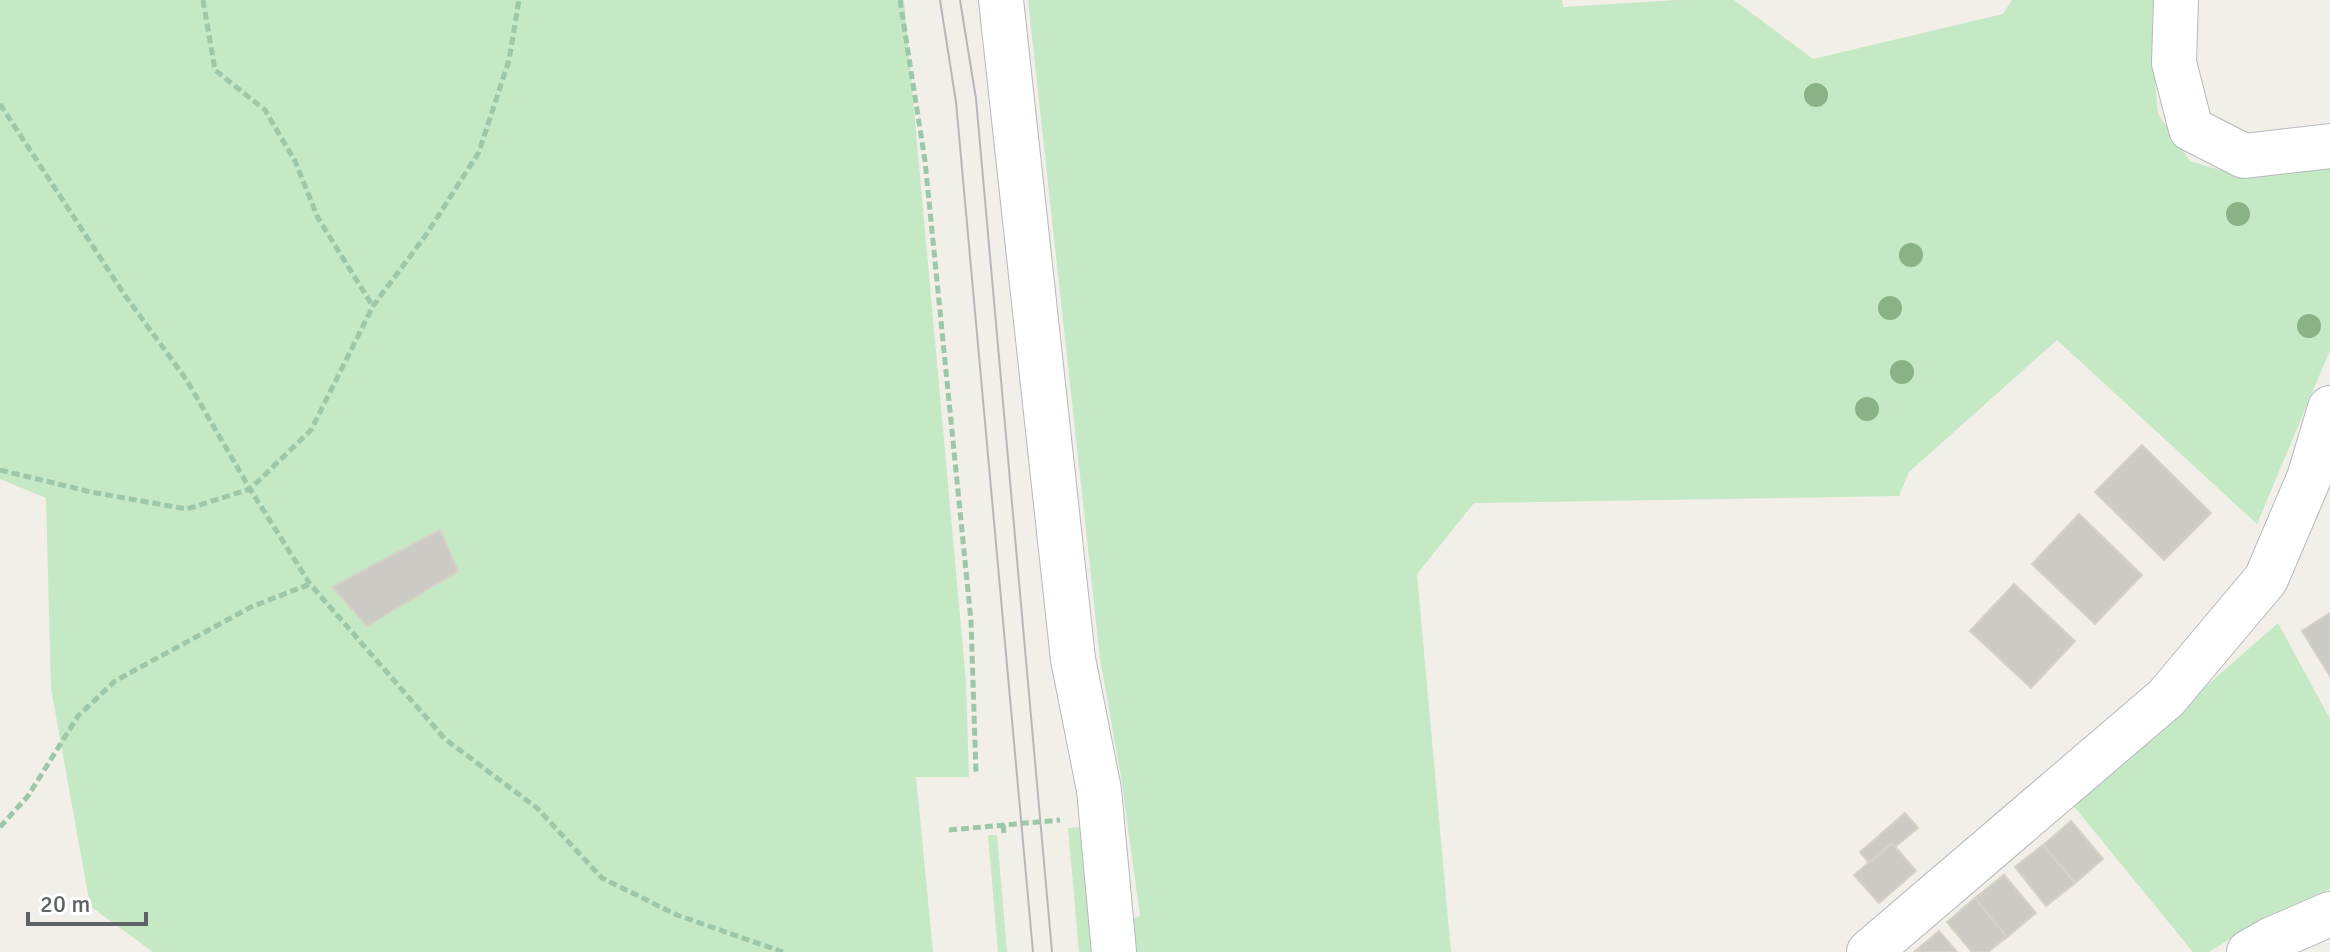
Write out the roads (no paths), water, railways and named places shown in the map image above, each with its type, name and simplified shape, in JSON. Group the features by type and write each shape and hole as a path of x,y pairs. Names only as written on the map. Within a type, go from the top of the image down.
{"street":[{"path":"1001,0 1073,659 1099,790 1114,952"},
{"path":"2176,0 2174,63 2191,129 2244,156 2330,146"},
{"path":"1869,952 2166,698 2266,579 2309,478 2330,408"},
{"path":"2249,952 2330,914"}],"tram line":[{"path":"940,0 956,102 1033,952"},
{"path":"960,0 976,99 1052,952"}]}
